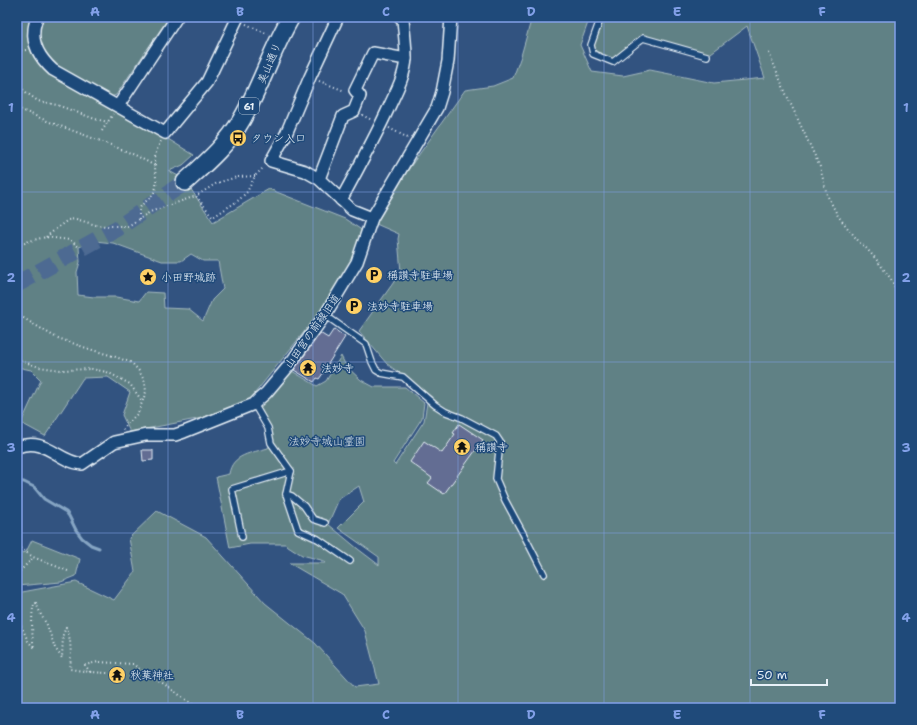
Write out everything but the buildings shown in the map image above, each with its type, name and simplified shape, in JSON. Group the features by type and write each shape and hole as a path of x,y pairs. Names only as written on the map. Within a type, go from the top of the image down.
{"main road":[{"name":"美山通り","path":"185,182 208,162 226,142 242,120 276,44 291,17"}],"street":[{"path":"37,17 34,30 34,41 43,61 52,70 165,133 207,82 237,18"},
{"path":"118,106 177,17"},
{"path":"338,17 310,77 286,134 271,161 305,171 319,179 352,210 372,218"},
{"path":"341,200 381,125 402,75 406,59 403,19 400,17"},
{"name":"山田宮の前線旧道","path":"17,447 29,444 43,446 66,460 82,464 114,442 146,435 179,434 254,404 260,399 287,368 325,315 358,262 372,218 437,108 442,92 448,61 451,17"},
{"path":"319,179 343,116 354,111 360,96 355,90 373,53 406,59"}],"lane":[{"path":"601,17 591,45 592,49 594,54 613,62 643,38 707,56"},
{"path":"325,315 366,344 376,370 381,373 403,377 435,405 446,412 462,418 496,436 500,442 496,479 505,500 544,574"},
{"path":"254,404 268,428 272,443 291,471 286,494 298,530 318,539 350,561"},
{"path":"242,537 232,489 291,471"},
{"path":"286,494 292,496 304,506 313,519 325,523"}],"path":[{"path":"17,25 23,17"},
{"path":"237,18 269,34"},
{"path":"769,53 820,167 827,195 838,216 860,243 876,259 891,279 900,301"},
{"path":"310,77 346,91"},
{"path":"17,84 38,101 57,105 95,119 108,122"},
{"path":"102,132 118,106"},
{"path":"17,108 124,150 155,166"},
{"path":"354,111 404,136"},
{"path":"139,220 140,208 143,203 149,200 153,195 156,187 157,175 154,158 159,145"},
{"path":"46,237 68,220 76,218 107,226 128,226 150,212 196,196 217,182 237,177 255,176 247,192 239,200 213,217 196,196"},
{"path":"17,247 30,241 46,237 70,240 79,247"},
{"path":"17,313 55,337 132,363 139,371 145,382 146,392 138,413 127,424 114,442"},
{"path":"17,359 39,367 61,370 92,369 107,372 130,384 142,401"},
{"path":"17,546 45,563 68,571"},
{"path":"17,574 33,557"},
{"path":"17,619 28,641 34,648 32,641 33,611 36,603 47,625 55,648 62,658 63,635 66,627 70,640 70,669 108,673"},
{"path":"90,672 85,665 98,662 133,664 198,708"}],"green space":[{"path":"17,17 37,17 34,30 43,61 165,133 168,139 194,155 183,165 169,171 184,179 213,222 269,189 345,219 363,231 345,281 247,403 207,417 130,432 122,415 130,392 108,377 83,378 45,436 21,423 41,380 31,370 17,367","holes":["95,241 113,243 162,261 181,261 191,254 203,261 218,261 223,289 212,300 203,321 188,309 164,308 163,293 146,292 139,301 116,297 78,295 77,272 80,262 79,247"]},
{"path":"43,17 169,17 116,95 111,97 57,67 47,59 40,44 39,34 39,25"},
{"name":"法妙寺城山霊園","path":"532,17 590,17 580,45 592,72 623,76 650,70 714,83 765,78 747,26 707,56 643,38 613,62 593,54 591,45 601,17 900,17 900,708 17,708 17,593 76,582 114,600 135,572 129,538 157,511 206,537 265,603 315,643 355,687 379,684 365,631 342,594 289,563 326,563 321,560 302,555 285,544 250,544 230,548 216,477 229,474 231,467 238,458 249,453 268,448 271,443 268,428 254,404 287,368 317,386 326,381 341,356 346,366 361,380 374,387 405,387 424,403 422,418 393,463 395,465 424,421 427,403 432,397 387,364 359,331 401,272 398,239 399,234 376,224 408,170 465,90 493,86 513,78","holes":["359,486 364,502 338,528 379,557 379,565 328,524 339,499"]},
{"path":"32,540 80,559 76,576 61,582 17,586 17,554 26,552"}],"waterway":[{"path":"17,481 24,482 34,487 44,499 66,512 82,538 91,545 99,548"}],"tunnel":[{"path":"17,284 118,228 185,182"}],"place":[{"name":"タウン入口","path":"238,138"},
{"name":"稱讃寺駐車場","path":"374,275"},
{"name":"小田野城跡","path":"148,277"},
{"name":"法妙寺駐車場","path":"354,306"},
{"name":"法妙寺","path":"308,368"},
{"name":"稱讃寺","path":"462,447"},
{"name":"秋葉神社","path":"117,675"}]}
